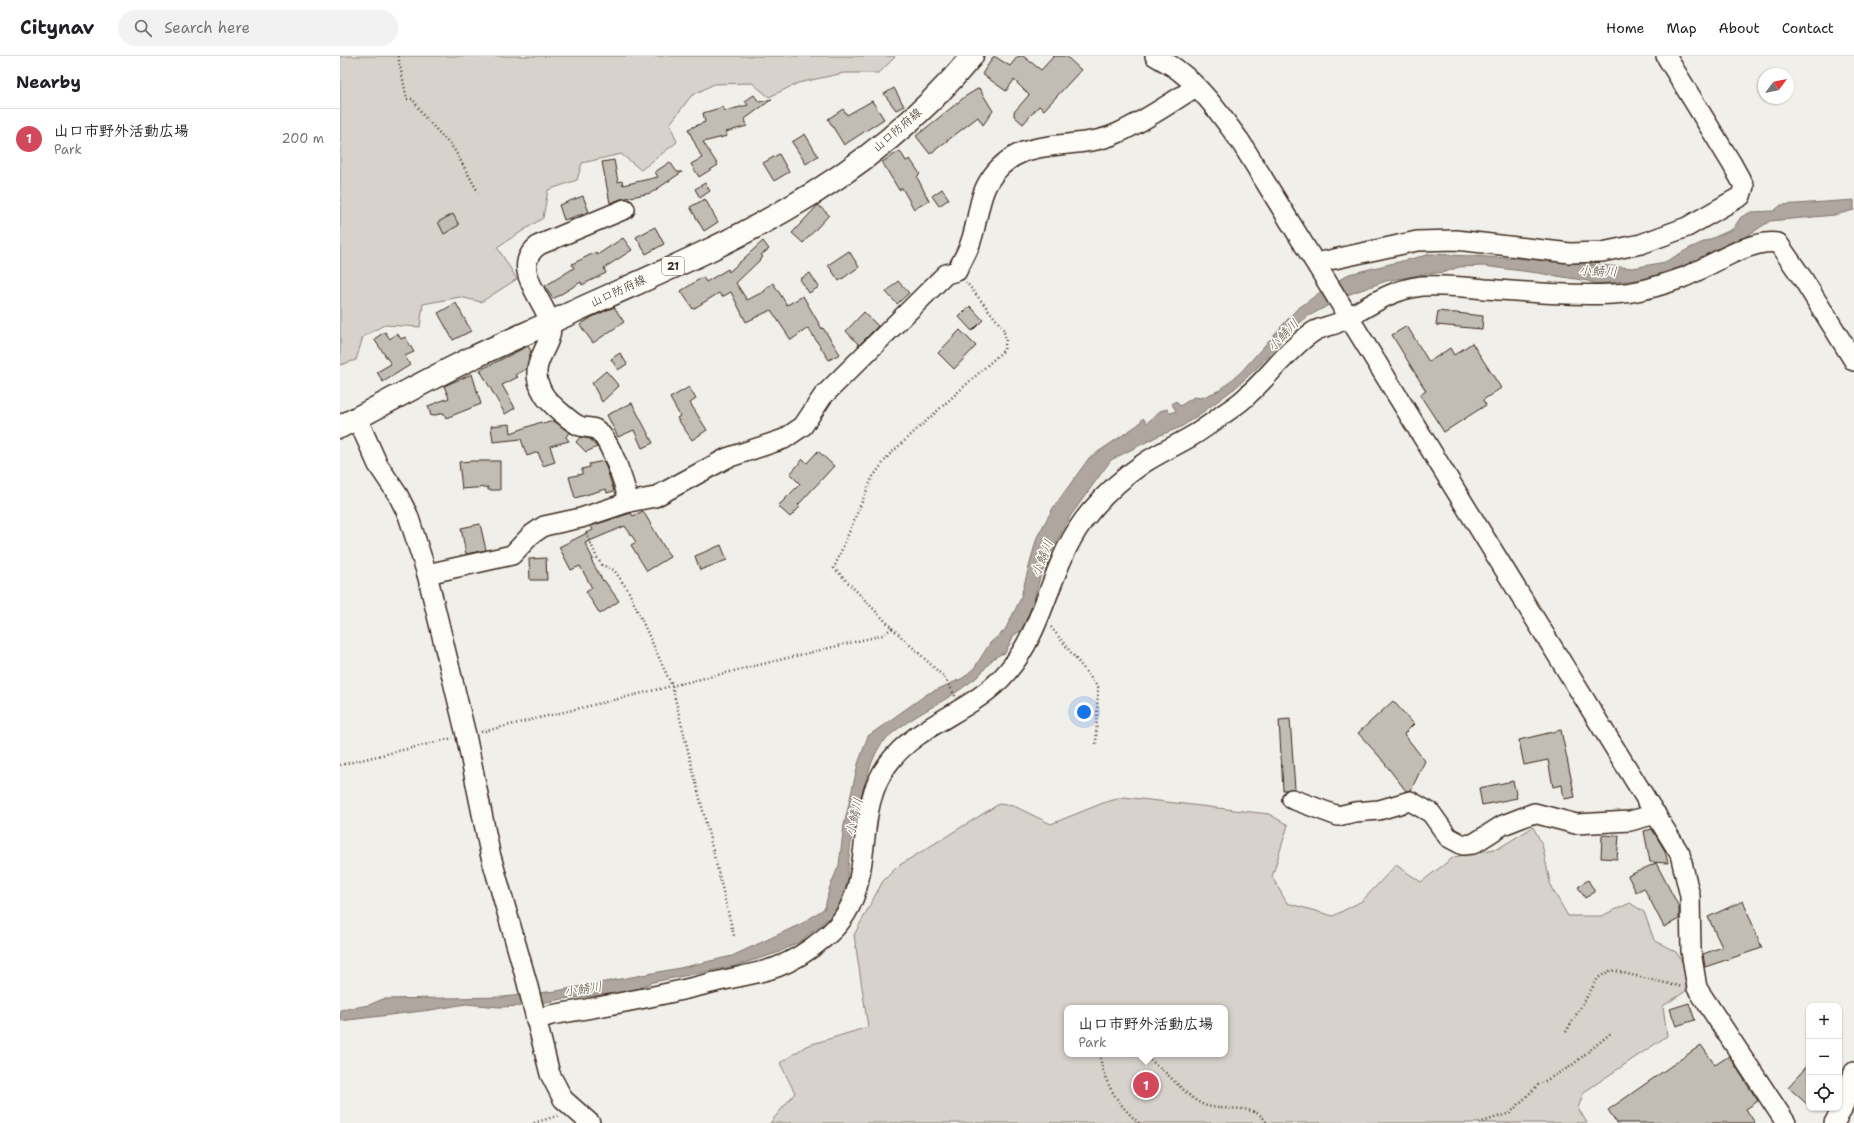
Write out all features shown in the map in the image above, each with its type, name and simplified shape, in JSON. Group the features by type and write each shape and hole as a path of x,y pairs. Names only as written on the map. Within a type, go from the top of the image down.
{"main road":[{"name":"山口防府線","path":"349,422 471,359 728,241 788,209 843,174 881,145 934,97 972,56"}],"street":[{"path":"1155,56 1179,71 1196,87 1211,103 1240,142 1556,651 1621,760 1680,854 1690,896 1691,951 1696,988 1786,1123"},
{"path":"1319,268 1417,241 1456,240 1570,253 1602,252 1641,244 1687,227 1741,196 1744,186 1666,56"},
{"path":"427,574 512,555 531,535 544,526 581,518 629,502 655,497 727,458 784,439 803,426 823,396 946,274 957,271 971,242 982,199 989,182 998,169 1010,158 1025,150 1101,140 1132,126 1196,87"},
{"path":"625,208 539,245 527,257 527,271 532,287 550,323 550,333 536,372 537,381 544,396 556,409 578,426 594,429 600,433 619,466 629,502"},
{"path":"535,1018 658,997 777,967 823,940 841,924 848,912 857,889 862,870 864,840 870,802 877,781 886,766 899,750 922,731 980,697 1007,673 1026,644 1041,614 1052,578 1066,548 1089,512 1143,463 1197,433 1247,397 1294,348 1315,330 1346,313 1390,293 1421,286 1581,294 1614,294 1643,291 1685,277 1727,256 1766,241 1778,243 1803,279 1854,361"},
{"path":"349,422 398,495 408,515 427,574 466,735 490,853 526,979 550,1074 563,1098 590,1123"},
{"path":"1292,799 1338,816 1355,812 1379,810 1410,801 1431,813 1448,837 1463,845 1473,844 1503,825 1534,813 1576,824 1630,821 1656,814"},
{"path":"1834,1123 1842,1110 1854,1072"}],"path":[{"path":"398,56 407,99 413,99 422,114 454,150 478,192"},
{"path":"957,271 1003,328 1006,340 1004,350 890,455 880,466 872,478 834,568 892,628 944,678 962,707"},
{"path":"581,518 597,558 602,565 614,570 628,590 672,686 734,936"},
{"path":"1041,614 1098,687 1096,744"},
{"path":"340,764 883,635 892,628"},
{"path":"1566,1032 1598,978 1611,970 1688,989 1696,988"},
{"path":"1479,1123 1510,1113 1538,1086 1571,1066 1611,1033"},
{"path":"1101,1057 1105,1077 1122,1107 1139,1123"},
{"path":"1138,1057 1150,1060 1201,1104 1218,1109 1240,1108 1250,1110 1260,1115 1267,1123"},
{"path":"534,1123 555,1118 567,1112 571,1106"}],"shaded area":[{"path":"340,56 895,57 879,73 844,73 798,83 769,97 752,83 714,84 691,96 670,124 677,142 641,170 621,154 582,163 577,180 548,190 543,218 497,247 517,279 481,302 460,297 423,304 420,327 384,325 363,337 356,360 340,365"},
{"path":"1124,797 1269,814 1288,825 1272,877 1287,903 1333,916 1362,901 1396,865 1421,882 1454,857 1499,848 1533,827 1542,844 1551,887 1568,916 1601,916 1630,903 1644,912 1654,940 1676,952 1686,968 1686,991 1663,1006 1667,1036 1584,1092 1578,1108 1587,1123 770,1123 795,1093 780,1063 806,1046 868,1027 854,935 883,881 898,866 999,804 1014,806 1051,824 1103,803"}],"water":[{"name":"小鯖川","path":"1854,200 1854,210 1835,215 1770,221 1747,236 1693,262 1650,279 1596,284 1588,281 1538,273 1483,266 1459,267 1445,272 1386,281 1347,295 1307,317 1291,330 1259,366 1235,388 1207,409 1181,427 1158,436 1111,460 1071,515 1041,574 1033,603 1022,630 1014,635 1005,653 997,656 978,676 961,689 901,727 883,742 876,752 863,790 852,836 849,858 849,888 835,913 801,941 777,953 735,966 653,982 631,992 562,999 526,1006 499,1007 466,1004 431,1010 340,1021 340,1010 369,1005 383,999 504,997 556,991 680,968 732,956 803,923 825,908 829,889 839,865 844,825 858,764 868,736 927,694 963,678 975,667 990,643 1005,630 1020,600 1037,537 1053,508 1089,458 1139,424 1143,418 1147,423 1160,411 1167,409 1171,413 1176,411 1172,404 1176,401 1180,406 1194,397 1201,398 1220,390 1241,372 1296,310 1323,290 1349,274 1431,254 1528,259 1633,268 1665,262 1690,248 1733,229 1741,217 1751,212 1774,211 1781,205"}],"building":[{"path":"994,56 1010,66 1018,56 1023,56 1041,70 1054,56 1066,56 1081,70 1044,110 1039,106 1023,124 1014,116 1014,112 1029,95 1014,80 1006,91 982,74"},
{"path":"894,88 904,106 896,110 884,94"},
{"path":"979,88 993,111 983,125 978,117 930,154 916,136 966,96"},
{"path":"754,95 759,102 772,99 745,119 747,126 726,132 727,136 703,142 718,165 699,177 691,164 702,158 688,129 705,122 703,113 723,107 725,111 748,105 745,101"},
{"path":"872,101 884,119 844,145 828,119 843,109 847,115"},
{"path":"805,134 818,156 806,164 792,142"},
{"path":"900,151 906,161 910,159 920,174 917,177 929,201 914,209 902,188 899,190 882,162"},
{"path":"779,154 789,172 774,181 763,163"},
{"path":"614,160 618,182 622,181 623,185 658,177 655,172 670,162 677,172 682,172 651,193 621,199 610,203 602,162"},
{"path":"705,183 710,191 700,198 695,189"},
{"path":"942,189 949,199 939,206 932,196"},
{"path":"583,196 589,212 564,220 559,205"},
{"path":"705,199 718,222 704,231 690,207"},
{"path":"818,205 829,215 803,243 792,233"},
{"path":"453,214 459,225 444,234 438,222"},
{"path":"655,227 664,244 646,254 636,237"},
{"path":"623,238 632,250 604,268 606,273 582,285 581,282 553,299 545,286 574,268 572,264 596,252 597,255"},
{"path":"763,241 769,249 761,255 763,257 736,283 747,300 765,291 765,289 773,283 787,305 803,296 822,329 823,328 840,354 829,360 808,328 791,340 771,310 746,322 731,292 722,297 719,293 693,309 681,291 703,277 706,282 728,269 729,272"},
{"path":"849,251 859,267 839,281 828,265"},
{"path":"810,273 819,287 809,293 800,279"},
{"path":"898,281 909,293 897,304 886,292"},
{"path":"456,303 471,331 453,340 438,313"},
{"path":"970,306 983,320 972,331 959,317"},
{"path":"614,307 624,322 593,343 580,325 592,317"},
{"path":"1438,311 1483,316 1482,329 1436,325"},
{"path":"864,312 878,326 859,345 846,331"},
{"path":"1407,326 1429,362 1450,348 1454,355 1472,343 1501,388 1483,400 1486,405 1444,432 1420,395 1426,391 1392,335"},
{"path":"960,330 976,346 954,369 938,353"},
{"path":"385,332 390,339 397,333 401,339 405,337 414,352 405,356 410,365 383,382 377,372 391,364 374,339"},
{"path":"528,346 531,351 526,369 515,375 518,377 502,385 515,408 505,414 480,370"},
{"path":"620,353 627,364 618,370 611,359"},
{"path":"606,371 619,386 602,402 592,383"},
{"path":"472,374 481,404 446,418 444,413 431,416 428,406 449,398 444,386"},
{"path":"689,387 696,399 690,403 707,430 692,440 677,418 680,416 670,398"},
{"path":"632,403 653,443 642,448 634,430 618,437 607,415"},
{"path":"554,421 569,432 566,437 569,441 550,446 555,462 543,466 538,452 527,456 521,439 493,442 491,426 510,424 511,433 541,422 542,424"},
{"path":"580,437 590,439 597,447 586,452 576,442"},
{"path":"818,451 834,466 798,505 800,507 790,517 778,506 800,484 790,474 803,459 807,463"},
{"path":"500,461 500,490 488,490 488,487 462,489 459,462"},
{"path":"604,461 614,491 607,493 606,489 575,498 569,477 582,474 582,469 590,467 589,464"},
{"path":"643,511 670,557 647,571 631,545 636,542 625,526 585,543 593,559 591,560 603,581 604,580 619,601 600,614 586,592 592,588 580,566 571,570 559,547 593,530 591,526 631,513 633,516"},
{"path":"480,524 486,550 466,554 461,528"},
{"path":"721,545 727,560 700,570 695,556"},
{"path":"546,558 547,580 530,580 529,559"},
{"path":"1393,701 1414,724 1404,734 1425,761 1411,790 1406,791 1379,756 1358,733"},
{"path":"1290,719 1295,789 1283,790 1279,720"},
{"path":"1561,730 1575,797 1564,799 1562,785 1553,787 1548,760 1524,765 1519,740"},
{"path":"1513,781 1517,798 1482,805 1479,788"},
{"path":"1652,829 1665,851 1668,863 1650,862 1644,831"},
{"path":"1602,835 1619,836 1617,859 1601,858"},
{"path":"1656,863 1679,907 1679,919 1664,927 1644,888 1636,892 1628,876"},
{"path":"1588,880 1595,892 1585,898 1578,887"},
{"path":"1743,901 1762,948 1705,967 1703,954 1722,947 1708,917"},
{"path":"1689,1003 1695,1020 1676,1026 1670,1009"},
{"path":"1701,1045 1715,1065 1729,1056 1758,1101 1746,1109 1755,1123 1617,1123 1608,1110"},
{"path":"1806,1067 1806,1103 1788,1087"}],"place":[{"name":"山口市野外活動広場","path":"1146,1085"}]}
